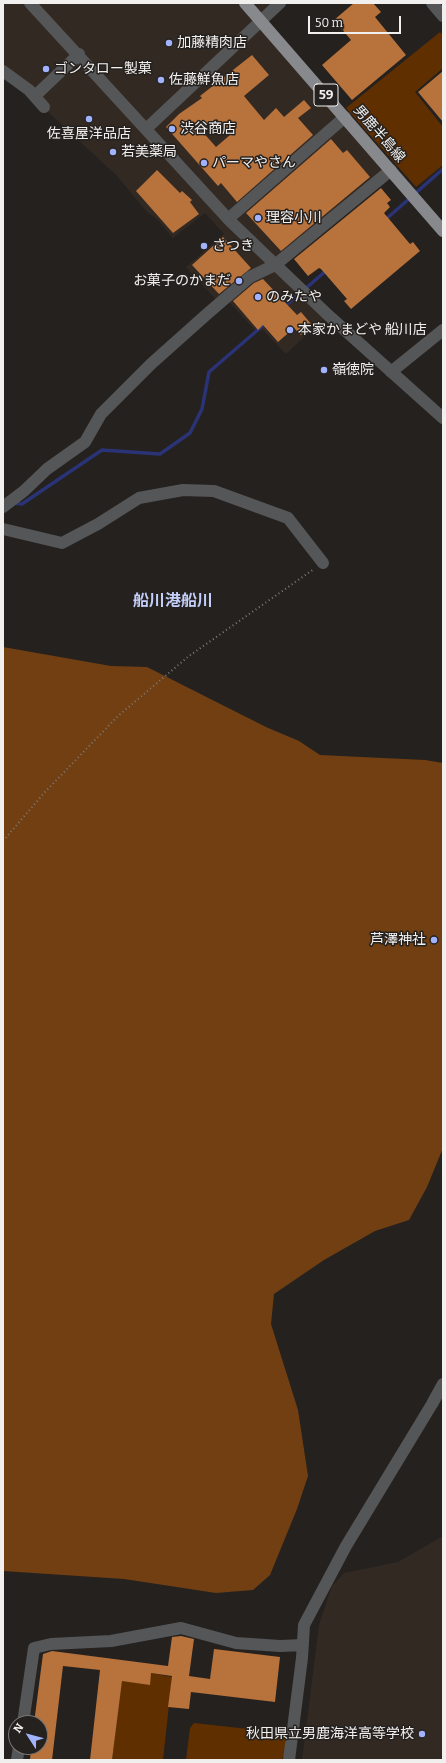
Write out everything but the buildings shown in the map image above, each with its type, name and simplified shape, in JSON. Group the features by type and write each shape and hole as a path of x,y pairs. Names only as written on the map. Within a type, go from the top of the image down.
{"main road":[{"name":"男鹿半島線","path":"245,3 443,231"}],"street":[{"path":"30,3 228,219 275,265 443,418"},
{"path":"146,129 260,20 280,3"},
{"path":"432,3 443,16"},
{"path":"35,96 78,54"},
{"path":"3,71 29,90 44,107"},
{"path":"228,219 345,117"},
{"path":"3,507 24,491 47,469 85,442 101,414 151,364 206,314 250,277 275,265 391,170"},
{"path":"391,372 443,330"},
{"path":"3,529 62,543 98,524 139,498 183,490 214,491 288,518 323,563"},
{"path":"289,1760 303,1646 304,1625 346,1546 443,1384"},
{"path":"24,1715 34,1648 52,1644 111,1641 181,1628 236,1643 303,1646"}],"path":[{"path":"3,841 45,792 118,716 189,656 323,563"}],"shaded area":[{"path":"3,3 280,3 260,20 391,170 275,265 328,315 286,354 263,330 256,331 229,302 219,303 186,267 224,234 205,213 173,238 158,220 147,212 117,176 3,70"},
{"path":"440,32 443,36 443,68 415,92 443,127 443,165 416,187 346,108"},
{"path":"3,647 111,666 147,667 266,727 299,741 320,755 425,760 443,763 443,1148 427,1187 409,1220 375,1231 324,1260 274,1294 271,1324 298,1410 308,1476 297,1509 270,1575 253,1590 216,1593 124,1579 3,1571"},
{"name":"秋田県立男鹿海洋高等学校","path":"443,1536 443,1760 302,1760 319,1625 332,1586 344,1573 398,1562"},
{"path":"123,1671 151,1673 172,1677 163,1760 112,1760"},
{"path":"194,1723 285,1733 285,1755 281,1760 186,1760 190,1728"}],"waterway":[{"path":"385,220 443,169"},
{"path":"284,307 327,270"},
{"path":"14,503 22,504 102,450 160,454 190,433 202,409 209,372 267,322"}],"place":[{"name":"加藤精肉店","path":"169,43"},
{"name":"ゴンタロー製菓","path":"46,69"},
{"name":"佐藤鮮魚店","path":"161,80"},
{"name":"佐喜屋洋品店","path":"89,119"},
{"name":"渋谷商店","path":"172,129"},
{"name":"若美薬局","path":"113,152"},
{"name":"パーマやさん","path":"204,163"},
{"name":"理容小川","path":"258,218"},
{"name":"さつき","path":"204,246"},
{"name":"お菓子のかまだ","path":"239,281"},
{"name":"のみたや","path":"258,297"},
{"name":"本家かまどや 船川店","path":"290,330"},
{"name":"嶺徳院","path":"324,370"},
{"name":"芦澤神社","path":"434,940"},
{"name":"秋田県立男鹿海洋高等学校","path":"422,1734"}],"district":[{"name":"船川港船川","path":"173,602"}]}
